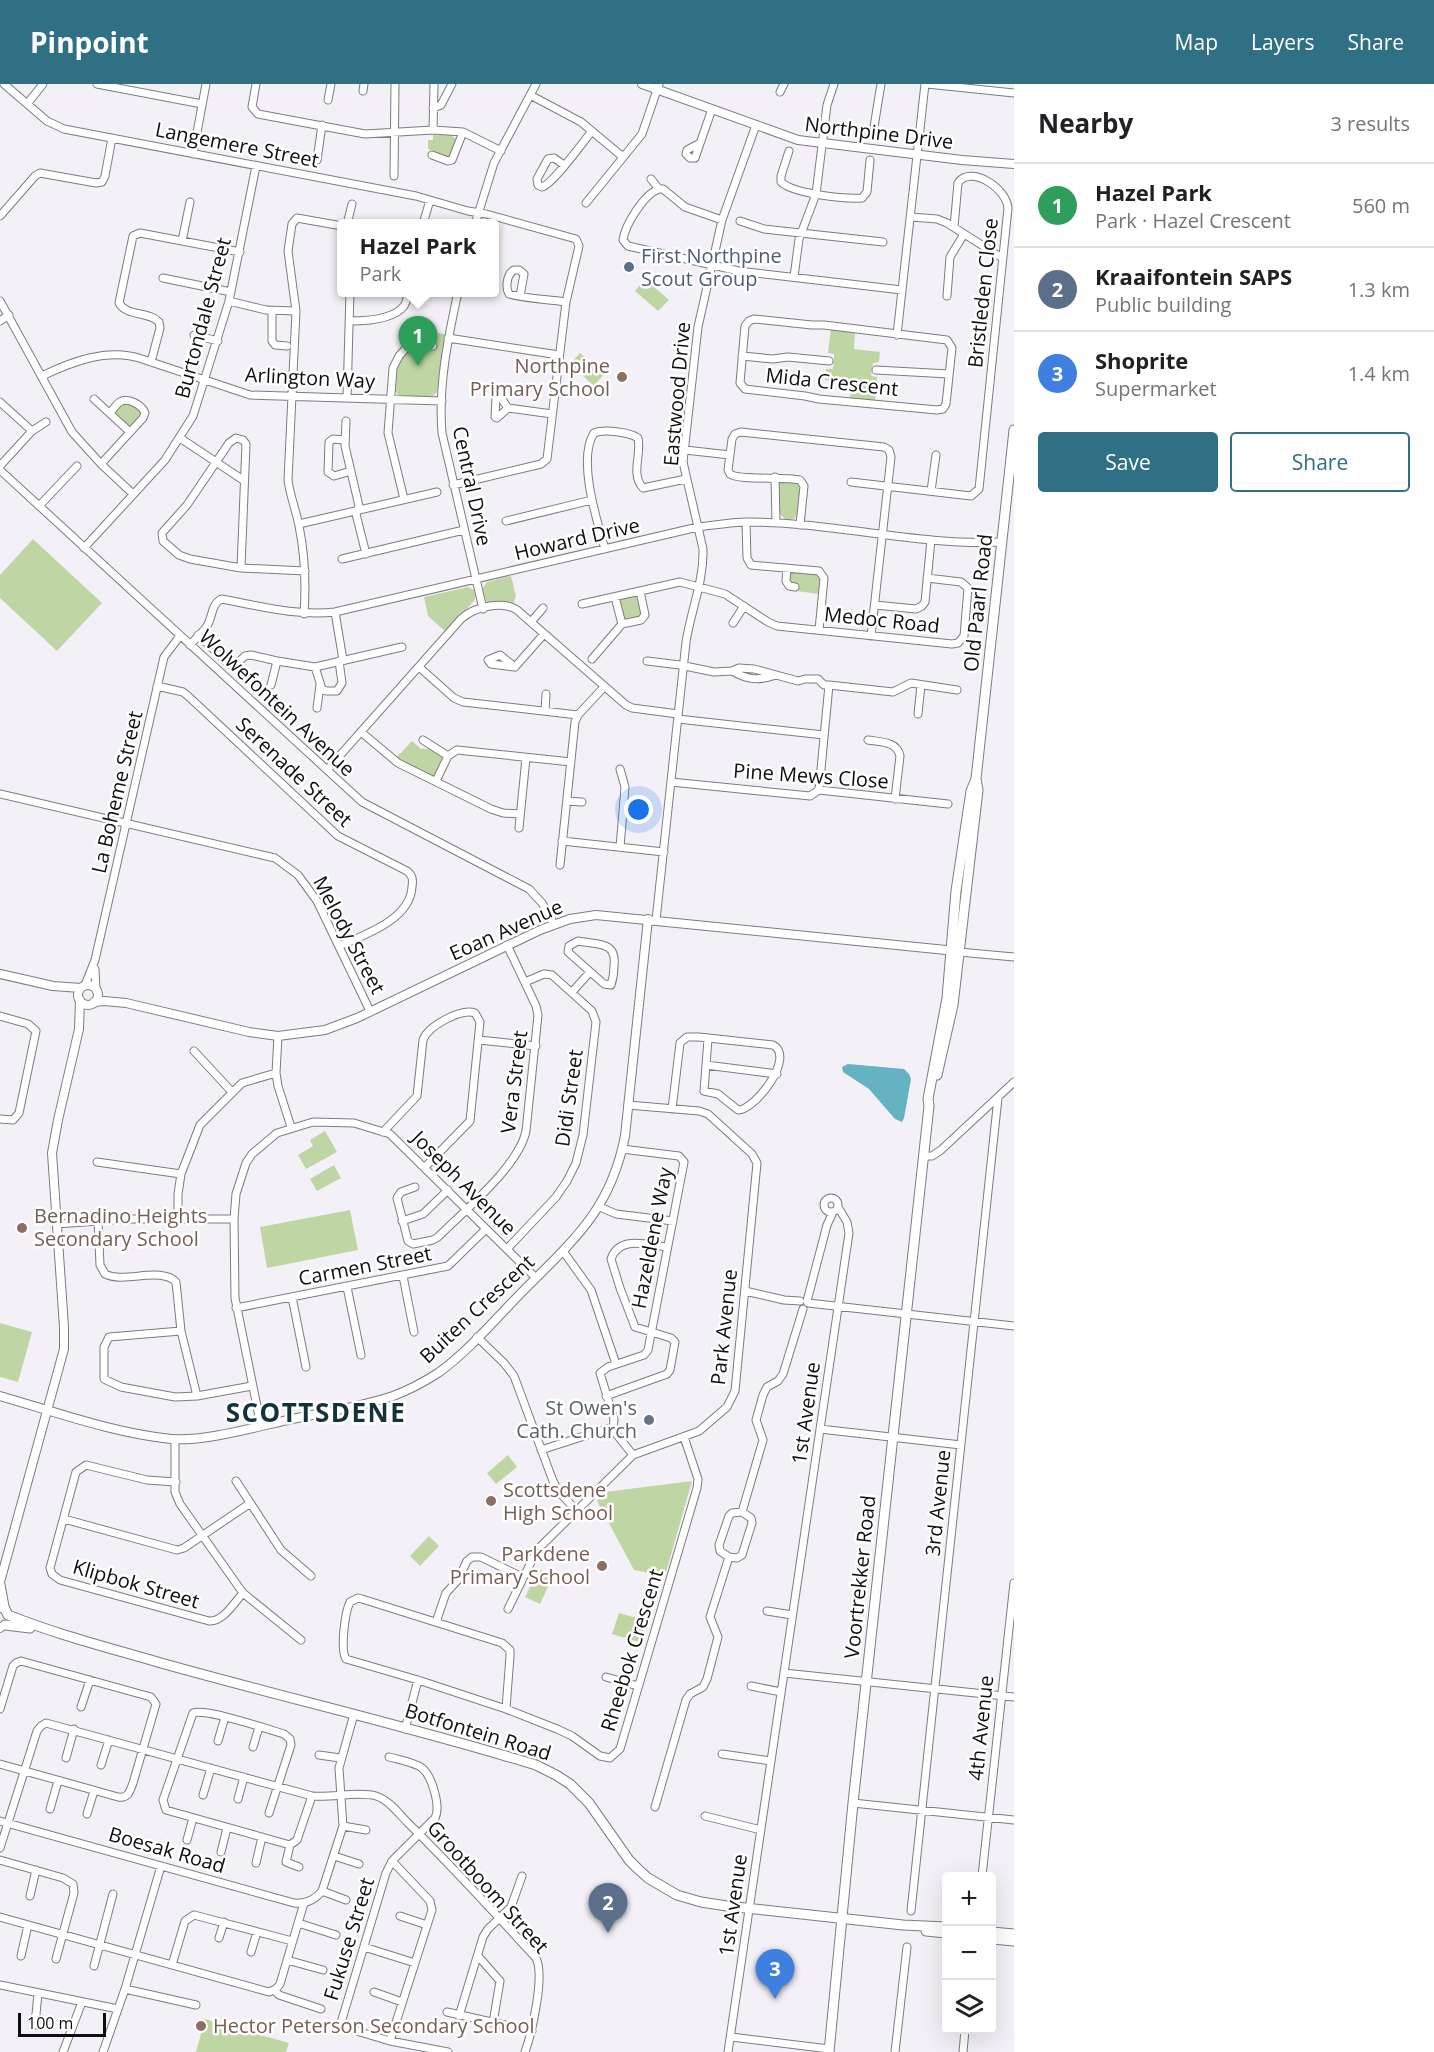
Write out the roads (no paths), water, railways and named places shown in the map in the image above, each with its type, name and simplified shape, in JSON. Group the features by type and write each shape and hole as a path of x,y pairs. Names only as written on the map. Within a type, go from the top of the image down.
{"main road":[{"name":"Old Paarl Road","path":"955,951 957,891 970,802 976,778 1014,430"},
{"name":"Voortrekker Road","path":"829,2050 853,1803 929,1106 950,1027 955,951"},
{"path":"1,1627 4,1610"},
{"name":"Botfontein Road","path":"4,1610 62,1634 536,1765 556,1775 581,1795 629,1860 648,1878 687,1899 904,1925"},
{"name":"Botfontein Road","path":"1,1627 62,1634"},
{"path":"904,1925 942,1927"},
{"path":"904,1925 918,1930 942,1933"},
{"path":"996,1932 1014,1934"},
{"path":"996,1939 1014,1941"}],"street":[{"name":"Langemere Street","path":"4,84 47,121 60,128 430,200 574,238 578,240 579,246 566,302"},
{"path":"27,104 43,84"},
{"path":"97,84 202,104"},
{"path":"193,154 206,84"},
{"path":"256,84 252,105 256,113 370,134 433,130 463,132 501,151"},
{"path":"328,100 331,84"},
{"path":"394,176 395,84"},
{"path":"433,130 434,84"},
{"path":"432,108 441,105 452,84"},
{"path":"476,219 489,174 536,84"},
{"name":"Northpine Drive","path":"642,84 659,87 798,140 1014,164"},
{"path":"780,92 784,84"},
{"path":"795,278 799,239 816,194 827,105 834,84"},
{"path":"874,127 881,84"},
{"path":"897,335 926,84 1014,93"},
{"path":"586,203 644,130 659,87"},
{"path":"530,94 575,119 623,157"},
{"path":"700,143 712,109"},
{"path":"317,160 322,125"},
{"name":"Eastwood Drive","path":"652,919 663,852 690,619 703,562 698,527 683,462 699,322 722,220 756,125"},
{"path":"564,165 592,131"},
{"path":"432,155 452,160 463,132"},
{"path":"0,216 37,174 46,173 96,183 102,182 112,138"},
{"path":"789,151 781,182 806,193 864,197 867,192 870,160"},
{"name":"Burtondale Street","path":"84,548 169,454 193,416 229,301 256,166"},
{"name":"Bristleden Close","path":"932,491 971,496 980,487 1007,200 993,184 981,178 961,179 958,183 954,227"},
{"path":"651,179 659,189 685,207 722,220"},
{"path":"659,189 654,190 628,222 623,238 624,244 739,271 902,290"},
{"path":"424,219 430,200"},
{"path":"182,241 190,202"},
{"path":"348,219 352,204"},
{"path":"910,217 937,219 954,227 999,256 1003,256"},
{"path":"304,614 305,571 299,524 291,501 288,480 296,311 288,251 292,224 295,219 337,225"},
{"path":"740,221 764,229 883,242"},
{"path":"151,362 159,322 154,317 125,310 119,303 133,236 140,233 240,252"},
{"path":"947,296 950,258 964,234"},
{"path":"163,278 231,292"},
{"path":"453,485 546,461 566,302 520,296"},
{"path":"347,397 350,297"},
{"path":"350,321 374,321 400,310 405,305 407,297"},
{"name":"Central Drive","path":"457,297 448,338 442,401 442,434 483,609"},
{"path":"0,301 68,426 80,443 133,494"},
{"path":"229,301 272,311 296,311"},
{"path":"272,311 272,341 275,345 287,346"},
{"path":"0,321 9,315"},
{"name":"Mida Crescent","path":"752,319 812,326 824,325 949,342 952,348 946,404 941,410 862,404 745,389 740,383 742,356 745,326 752,319"},
{"path":"194,335 218,341"},
{"path":"448,338 559,355"},
{"path":"404,499 388,433 393,368 401,352 414,344 422,343 433,346"},
{"name":"Arlington Way","path":"42,376 69,363 115,355 132,356 246,394 442,401"},
{"path":"742,356 773,359 788,357 829,362"},
{"path":"876,370 949,374"},
{"path":"94,399 130,432"},
{"path":"101,464 144,415 142,406 124,401 110,413"},
{"path":"0,402 32,431"},
{"path":"508,408 552,414"},
{"path":"346,421 345,440 359,506 356,514 366,554"},
{"path":"0,468 32,431 46,422"},
{"path":"605,549 592,500 587,468 594,433 599,431 633,435 638,438 637,475 643,488 686,479"},
{"path":"800,525 803,484 798,479 733,477 728,470 732,439 735,434 739,432 884,447 889,450 891,454 872,636"},
{"path":"180,438 243,480"},
{"path":"241,568 246,444 236,438 231,440 187,505 162,533 162,538 184,557 241,568 305,571"},
{"path":"345,440 329,442 328,472 333,476 351,471"},
{"path":"685,450 730,455"},
{"path":"851,482 932,491 936,455"},
{"path":"39,506 77,466"},
{"name":"Wolwefontein Avenue","path":"0,468 180,636 370,807 529,889 542,903 554,924"},
{"path":"776,477 776,523"},
{"path":"299,524 437,492"},
{"path":"506,521 592,500"},
{"path":"746,522 749,564 819,571 824,576 819,630"},
{"name":"Howard Drive","path":"190,645 207,626 213,607 220,599 304,614 335,612 698,527 746,522 776,523 931,540 1002,542"},
{"path":"342,559 464,530"},
{"path":"875,605 920,608 925,602 931,540"},
{"path":"787,568 787,585 795,587"},
{"name":"Medoc Road","path":"582,604 677,582 724,594 773,624 954,645 962,641 967,586 961,582 927,578"},
{"path":"592,659 622,624 639,621 644,616 640,591"},
{"path":"615,597 622,624"},
{"path":"327,770 467,614 500,605 509,605 517,610 629,707 678,716 824,735"},
{"path":"733,623 744,606"},
{"path":"531,622 543,608"},
{"path":"320,685 326,691 337,691 340,688 341,661 335,612"},
{"path":"515,667 544,634"},
{"path":"198,635 232,666 237,665 249,655 277,662 315,667 402,647"},
{"name":"La Boheme Street","path":"83,987 95,960 164,657 180,636"},
{"path":"647,661 714,672 732,671 739,668 754,669 798,681 818,679 829,685 893,692 910,684 957,690"},
{"path":"272,685 277,662"},
{"path":"315,667 320,685 317,708"},
{"path":"419,667 454,698 463,702 578,715"},
{"path":"754,669 754,680"},
{"path":"732,671 754,680 776,675"},
{"path":"819,790 829,685"},
{"path":"918,714 921,685"},
{"name":"Serenade Street","path":"158,686 183,692 188,696 338,836 411,875 413,882 410,898 390,921 339,946"},
{"path":"560,865 575,722 578,715 604,687"},
{"path":"545,711 546,694"},
{"path":"361,732 398,763 499,812 520,814"},
{"path":"423,740 448,756"},
{"path":"868,740 890,744 899,750 896,799"},
{"path":"436,782 448,756 457,750 571,762"},
{"path":"519,828 526,758"},
{"path":"620,769 625,787 620,848"},
{"name":"Pine Mews Close","path":"671,782 810,795 819,790 948,804"},
{"name":"Melody Street","path":"0,794 275,858 291,868 317,901 370,1011"},
{"path":"567,801 582,802"},
{"path":"562,841 663,852"},
{"name":"Eoan Avenue","path":"92,1003 104,1001 126,1003 249,1032 278,1035 325,1030 554,924 596,915 955,951"},
{"name":"Buiten Crescent","path":"0,1396 142,1435 175,1439 219,1435 375,1401 411,1389 448,1365 563,1251 600,1207 615,1174 622,1149 652,919"},
{"path":"578,941 607,946 613,951 615,956 611,985 606,986 590,972 568,952 571,944 578,941"},
{"name":"Vera Street","path":"402,1221 408,1241 413,1244 435,1239 512,1162 521,1148 526,1131 538,1012 507,945"},
{"path":"955,951 1014,957"},
{"name":"La Boheme Street","path":"95,960 97,991"},
{"path":"572,992 590,972"},
{"path":"0,974 53,986 83,987 90,985 97,991 97,998 92,1003 79,1029"},
{"name":"Didi Street","path":"507,1249 550,1205 572,1172 581,1145 596,1022 592,1011 550,974 525,982"},
{"path":"53,986 85,1004 92,1003"},
{"path":"4,1610 0,1582 64,1349 52,1165 54,1142 79,1029 79,999 83,987"},
{"name":"Eoan Avenue","path":"97,991 126,1003"},
{"path":"383,1131 417,1096 423,1040 429,1030 463,1012 475,1013 480,1019 470,1120 425,1167"},
{"path":"0,1016 28,1024 36,1031 19,1113 13,1120 0,1119"},
{"path":"278,1035 276,1073 291,1127"},
{"path":"672,1109 680,1043 687,1037 773,1045 780,1052 777,1074 747,1107 740,1111 718,1094 704,1091 708,1039"},
{"path":"479,1040 536,1046"},
{"path":"194,1051 232,1092"},
{"path":"706,1065 777,1074"},
{"path":"178,1219 181,1174 198,1129 232,1092 246,1081 276,1073"},
{"path":"924,1156 932,1156 940,1150 1014,1082"},
{"name":"3rd Avenue","path":"910,1911 998,1098"},
{"name":"Park Avenue","path":"508,1610 537,1550 633,1455 684,1437 704,1427 727,1407 734,1396 757,1163 752,1154 712,1117 699,1111 628,1105"},
{"name":"Joseph Avenue","path":"261,1426 236,1308 234,1219 239,1180 250,1157 277,1133 313,1122 354,1123 383,1131 395,1138 536,1278"},
{"name":"Hazeldene Way","path":"606,1395 600,1373 616,1364 646,1354 683,1160 679,1156 622,1149"},
{"path":"97,1162 181,1174"},
{"path":"416,1187 398,1195 402,1221 423,1214 448,1190"},
{"path":"600,1207 616,1214 673,1221"},
{"name":"1st Avenue","path":"728,2052 849,1233 848,1225 843,1217 833,1210 804,1304"},
{"path":"56,1224 128,1219 234,1219"},
{"path":"98,1221 100,1265 105,1274 116,1277 172,1278 177,1288 181,1331 196,1396"},
{"name":"Carmen Street","path":"236,1308 451,1265 486,1229"},
{"path":"633,1455 613,1430 614,1419 606,1395 669,1372 675,1342 671,1338 638,1329 632,1323 611,1259 617,1248 627,1243 667,1247"},
{"name":"Hazeldene Way","path":"563,1251 591,1290 616,1364"},
{"path":"403,1276 414,1332"},
{"path":"347,1287 360,1355"},
{"path":"745,1291 804,1304 1014,1326"},
{"path":"292,1298 306,1367"},
{"path":"742,1512 763,1440 756,1420 763,1395 767,1387 778,1381 783,1374 804,1304"},
{"path":"181,1331 109,1337 104,1347 103,1376 108,1382 141,1392 176,1397 196,1396 252,1386"},
{"path":"477,1337 514,1376 556,1488 577,1510"},
{"path":"541,1450 599,1429 613,1430"},
{"path":"820,1430 961,1445"},
{"name":"Rheebok Crescent","path":"506,1709 510,1656 507,1646 362,1599 354,1599 348,1605 343,1652 346,1659 506,1709 572,1736 600,1756 610,1758 620,1749 697,1488 698,1479 684,1437"},
{"path":"175,1439 177,1498 243,1593 301,1640"},
{"name":"Klipbok Street","path":"176,1482 147,1480 86,1465 81,1467 76,1472 50,1568 51,1574 60,1580 214,1622 221,1618 243,1593"},
{"path":"236,1481 281,1550 311,1576"},
{"path":"64,1519 177,1550 203,1536 249,1504"},
{"path":"742,1512 752,1521 746,1543 740,1556 729,1557 720,1551 719,1545 729,1516 732,1513 742,1512"},
{"path":"436,1622 446,1593 458,1580 467,1561 472,1557 481,1557 522,1577"},
{"path":"655,1808 686,1700 690,1694 703,1687 707,1679 718,1637 710,1617 729,1557"},
{"name":"4th Avenue","path":"982,1872 1014,1583"},
{"path":"767,1611 792,1615"},
{"path":"0,1709 13,1666 20,1661 151,1697 156,1707 126,1796 120,1798 0,1764"},
{"path":"784,1673 1014,1697"},
{"path":"606,1677 638,1686"},
{"path":"81,1707 90,1680"},
{"path":"405,1729 418,1680"},
{"path":"752,1686 781,1692"},
{"path":"269,1813 291,1741 284,1734 225,1717 201,1711 193,1713 176,1758 163,1806 168,1811 290,1845"},
{"path":"0,1917 266,1991 274,1990 280,1984 304,1903 313,1900 322,1891 334,1856 342,1826 340,1758 354,1714"},
{"path":"218,1741 225,1717"},
{"name":"Grootboom Street","path":"24,1772 37,1731 41,1726 49,1723 312,1796 340,1797 366,1794 381,1798 419,1834 536,1958 539,1964 532,2031 525,2052"},
{"path":"253,1747 259,1727"},
{"path":"66,1758 74,1729"},
{"path":"101,1765 109,1740"},
{"path":"722,1754 771,1761"},
{"path":"319,1755 340,1758"},
{"name":"Fukuse Street","path":"389,1757 423,1768 430,1780 438,1811 435,1818 392,1861 386,1873 340,2026 390,2041 446,2052"},
{"path":"203,1795 211,1768"},
{"path":"0,1848 24,1772"},
{"path":"238,1799 244,1777"},
{"path":"50,1809 58,1781"},
{"path":"87,1814 94,1791"},
{"path":"299,1867 286,1862 290,1845 297,1840 312,1796"},
{"path":"853,1803 1014,1820"},
{"path":"705,1816 761,1830"},
{"path":"188,1840 193,1818"},
{"name":"Boesak Road","path":"0,1821 294,1903 304,1903"},
{"path":"342,1826 366,1830"},
{"path":"221,1852 227,1828"},
{"path":"256,1863 262,1837"},
{"path":"334,1856 358,1864"},
{"path":"0,1860 63,1878 70,1881 74,1888 56,1959"},
{"path":"390,2041 432,1910 431,1903 392,1861"},
{"path":"103,2052 125,1989 161,1866"},
{"path":"30,1896 36,1870"},
{"path":"459,2016 485,1933 511,1907 522,1876"},
{"path":"322,1891 346,1900"},
{"path":"94,1966 113,1894"},
{"path":"172,1965 185,1921 196,1915 292,1941"},
{"path":"400,1916 428,1925"},
{"path":"219,1938 224,1922"},
{"path":"298,1923 336,1935"},
{"path":"21,1956 28,1925"},
{"path":"251,1952 257,1932"},
{"path":"364,1947 415,1963"},
{"path":"895,2052 907,1947"},
{"path":"478,1956 500,1981 493,2023"},
{"path":"287,1960 323,1970"},
{"path":"0,1985 118,2009"},
{"path":"125,1989 196,2005"},
{"path":"274,1990 279,1995 321,2010"},
{"path":"374,1992 402,2002"},
{"path":"35,2025 38,1993"},
{"path":"63,2052 82,2002"},
{"path":"447,2013 532,2031"},
{"path":"963,2052 965,2034"},
{"path":"730,2037 829,2050"}],"water":[{"path":"848,1064 904,1069 909,1074 911,1079 902,1122 895,1119 869,1089 843,1072 842,1067"}],"place":[{"name":"First Northpine Scout Group","path":"629,267"},
{"name":"Hazel Park","path":"418,366"},
{"name":"Northpine Primary School","path":"622,377"},
{"name":"Bernadino Heights Secondary School","path":"22,1228"},
{"name":"St Owen's Cath. Church","path":"649,1420"},
{"name":"Scottsdene High School","path":"491,1501"},
{"name":"Parkdene Primary School","path":"602,1566"},
{"name":"Kraaifontein SAPS","path":"608,1933"},
{"name":"Shoprite","path":"775,1999"},
{"name":"Hector Peterson Secondary School","path":"201,2026"}],"district":[{"name":"SCOTTSDENE","path":"316,1413"}]}
